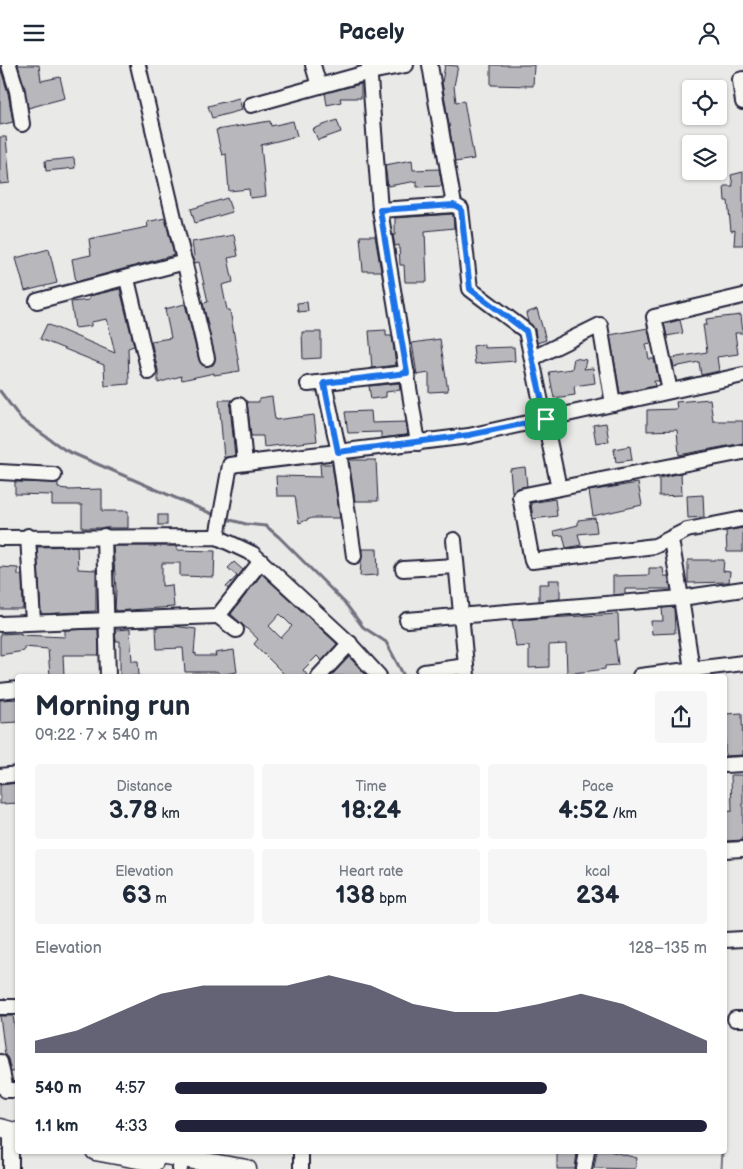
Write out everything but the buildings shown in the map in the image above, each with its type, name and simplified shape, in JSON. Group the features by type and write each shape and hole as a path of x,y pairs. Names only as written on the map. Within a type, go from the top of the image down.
{"main road":[{"path":"119,1154 248,1169"},
{"path":"136,1156 183,1168"}],"street":[{"path":"9,65 17,91 22,124"},
{"path":"138,65 207,358"},
{"path":"313,65 319,86"},
{"path":"251,105 319,86 370,69 406,65"},
{"path":"430,65 454,205"},
{"path":"370,69 380,210 418,443"},
{"path":"743,79 740,80 743,102"},
{"path":"380,210 454,205 461,209 470,289 526,331 559,488"},
{"path":"37,301 127,279 185,262"},
{"path":"127,279 150,372"},
{"path":"670,391 654,317 743,296"},
{"path":"533,358 600,325 613,404"},
{"path":"308,384 407,373"},
{"path":"217,537 230,465 418,443 469,435 743,375"},
{"path":"324,383 338,452 354,556"},
{"path":"239,405 245,463"},
{"path":"743,452 520,495 532,561 655,546 688,530 743,519"},
{"path":"0,472 54,475"},
{"path":"28,536 33,622"},
{"path":"0,538 28,536 217,537 253,554 350,643 377,674"},
{"path":"104,536 108,674"},
{"path":"671,539 692,673"},
{"path":"424,672 466,671 454,540"},
{"path":"218,615 261,561"},
{"path":"403,569 456,566"},
{"path":"407,620 681,598 743,589"},
{"path":"0,624 218,615 236,630"},
{"path":"321,674 350,643"},
{"path":"675,674 692,673 743,663"},
{"path":"0,691 15,689"},
{"path":"727,765 743,764"},
{"path":"0,775 15,774"},
{"path":"727,850 743,849"},
{"path":"727,940 743,939"},
{"path":"0,1007 15,1007"},
{"path":"0,1062 6,1090 15,1091"},
{"path":"9,1127 11,1169"},
{"path":"301,1154 301,1169"},
{"path":"584,1169 586,1154"}],"waterway":[{"path":"0,391 21,419 65,450 217,516"},
{"path":"223,518 246,524 266,526 279,537 345,603 363,627 386,642 403,674"},
{"path":"721,1169 722,1154"}],"route":[{"path":"454,205 461,209 470,289 526,331 546,419 469,435 338,452 324,383 407,373 380,210 454,205"}]}
